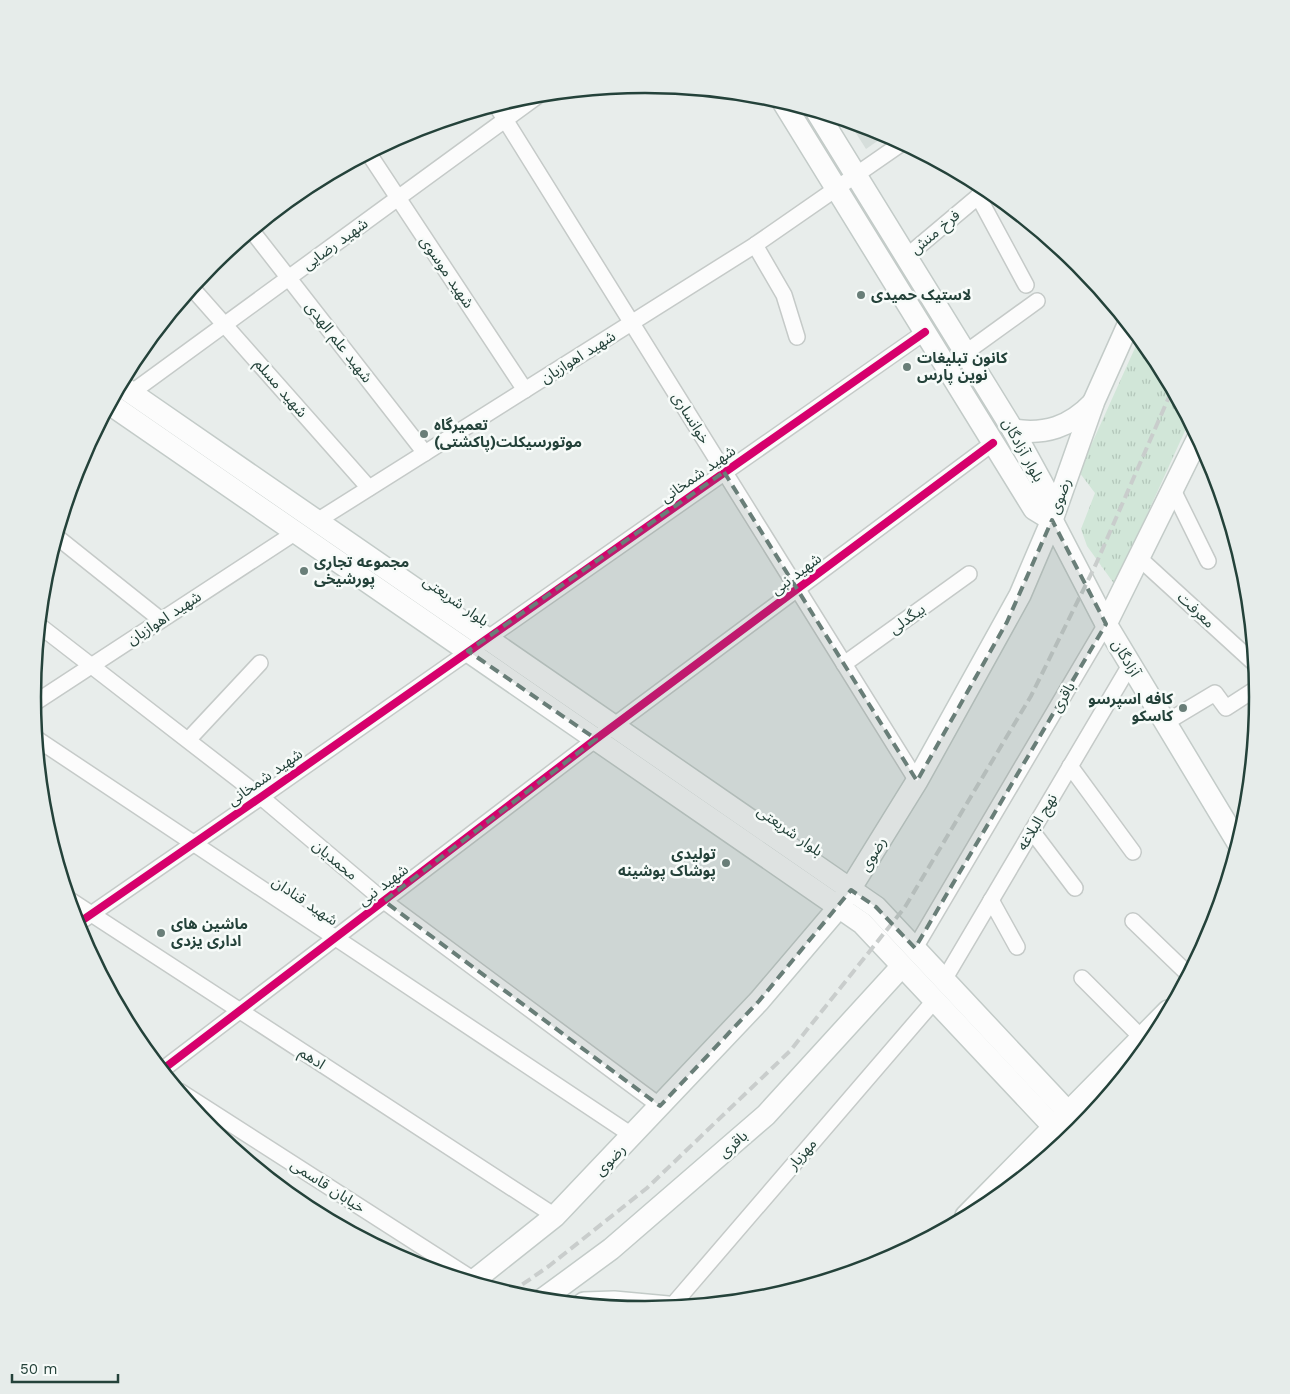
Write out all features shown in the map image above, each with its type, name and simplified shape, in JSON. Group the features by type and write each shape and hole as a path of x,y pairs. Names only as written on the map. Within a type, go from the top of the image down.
{"main road":[{"name":"بلوار آزادگان","path":"789,111 1034,509 1052,520"},
{"name":"بلوار آزادگان","path":"822,120 1013,430 1048,494 1052,520"},
{"name":"رضوی","path":"478,1277 555,1216 633,1136 759,1001 845,899 917,781 1007,622 1031,572 1052,520 1094,401 1125,331"},
{"name":"بلوار شریعتی","path":"126,389 615,727 845,899 862,923 1059,1134"},
{"path":"1013,430 1031,433 1058,428 1082,415 1094,401"},
{"name":"بلوار شریعتی","path":"114,411 296,532 596,740 845,899 876,907 1075,1119"},
{"name":"باقری","path":"1106,624 1194,447"},
{"name":"آزادگان","path":"1052,520 1106,624 1233,834"},
{"name":"باقری","path":"551,1293 611,1249 766,1115 902,966"},
{"path":"1005,1181 1075,1119 1145,1035"}],"street":[{"name":"شهید رضایی","path":"126,389 225,324 525,106"},
{"name":"خوانساری","path":"500,111 917,781"},
{"path":"856,176 895,148"},
{"name":"شهید موسوی","path":"372,159 525,390"},
{"name":"شهید اهوازیان","path":"317,521 755,245 856,176"},
{"name":"فرخ منش","path":"906,256 980,195"},
{"path":"986,199 1026,285"},
{"name":"شهید علم الهدی","path":"256,236 425,453"},
{"path":"755,245 784,295 797,337"},
{"name":"شهید مسلم","path":"197,293 369,488"},
{"path":"965,352 1037,301"},
{"name":"شهید شمخانی","path":"84,919 925,332"},
{"name":"شهید نبی","path":"167,1066 596,740 993,442"},
{"path":"1173,490 1208,561"},
{"name":"شهید اهوازیان","path":"41,699 296,532"},
{"path":"62,541 161,620"},
{"name":"معرفت","path":"1138,557 1247,657"},
{"name":"بیگدلی","path":"844,664 969,574"},
{"name":"باقری","path":"915,948 1106,624"},
{"name":"محمدیان","path":"45,630 189,739 261,797 384,902 660,1106"},
{"path":"189,739 260,663"},
{"name":"نهج البلاغه","path":"944,980 1130,665"},
{"path":"1165,723 1215,693 1226,708 1249,693"},
{"name":"شهید قنادان","path":"44,743 633,1136"},
{"path":"1070,766 1133,852"},
{"path":"1032,831 1075,888"},
{"path":"991,900 1017,947"},
{"name":"ادهم","path":"79,906 555,1216"},
{"path":"1133,921 1183,969"},
{"path":"1082,978 1142,1038"},
{"name":"مهزیار","path":"676,1299 934,1001"},
{"name":"خیابان قاسمی","path":"199,1104 457,1271"}],"highlighted area":[{"path":"724,472 917,781 1007,622 1052,520 1106,624 915,948 876,907 851,890 759,1001 660,1106 384,901 596,739 468,651"}],"shaded area":[{"path":"855,131 879,140 866,149"}],"green space":[{"path":"1136,346 1168,395 1186,429 1115,585 1087,546 1081,529 1095,493 1079,472"}],"railway":[{"path":"519,1287 549,1266 647,1188 790,1051 905,907 1031,696 1096,564 1169,397"}],"cycle path":[{"path":"84,919 925,332"},
{"path":"167,1066 596,739 993,443"}],"place":[{"name":"لاستیک حمیدی","path":"861,295"},
{"name":"کانون تبلیغات نوین پارس","path":"907,367"},
{"name":"تعمیرگاه موتورسیکلت(پاکشتی)","path":"424,434"},
{"name":"مجموعه تجاری پورشیخی","path":"304,571"},
{"name":"کافه اسپرسو کاسکو","path":"1183,708"},
{"name":"تولیدی پوشاک پوشینه","path":"726,863"},
{"name":"ماشین های اداری یزدی","path":"161,933"}]}
